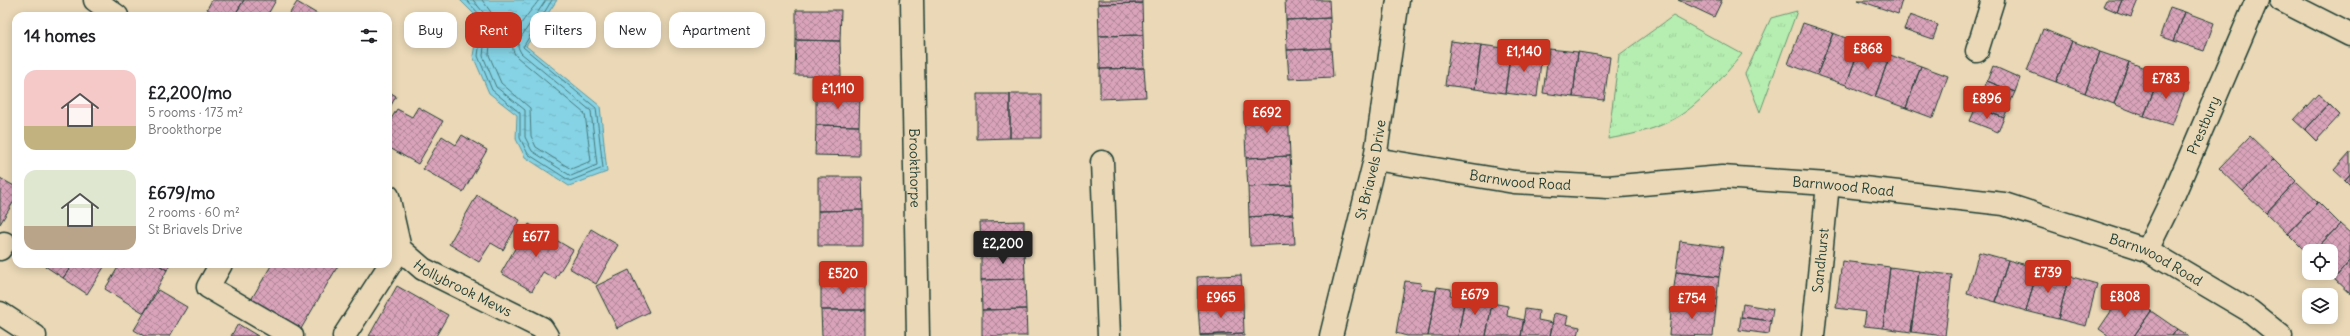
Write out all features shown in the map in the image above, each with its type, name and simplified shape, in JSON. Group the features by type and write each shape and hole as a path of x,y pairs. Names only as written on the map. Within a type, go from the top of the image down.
{"street":[{"path":"95,0 112,12"},
{"name":"Brookthorpe","path":"912,0 918,336"},
{"name":"St Briavels Drive","path":"1331,336 1375,159 1398,0"},
{"path":"1977,51 1994,0"},
{"name":"Prestbury","path":"2147,250 2171,200 2257,0"},
{"path":"2281,0 2350,35"},
{"name":"Barnwood Road","path":"1375,159 1514,182 1608,187 1722,177 1828,184 2004,204 2147,250 2250,311 2281,336"},
{"path":"1102,162 1109,336"},
{"name":"Sandhurst","path":"1813,336 1828,184"},
{"name":"Hollybrook Mews","path":"392,214 400,249 423,269 542,328 547,336"},
{"name":"Hollybrook Mews","path":"392,261 400,249"},
{"path":"219,268 208,287 292,336"},
{"name":"Hollybrook Mews","path":"344,336 388,268"},
{"path":"0,313 35,336"}],"green space":[{"path":"1797,11 1760,112 1745,74 1771,18"},
{"path":"1673,16 1742,54 1709,91 1690,109 1680,116 1648,130 1608,139 1619,55"}],"water":[{"path":"460,0 557,0 549,12 530,12 530,40 526,46 600,106 607,172 569,186 525,157 516,139 517,115 489,93 473,56 474,48 522,48 522,12 472,12"}],"building":[{"path":"212,0 244,0 236,12 211,12 207,9"},
{"path":"244,0 276,0 269,12 236,12"},
{"path":"1098,0 1142,0 1142,3 1098,4"},
{"path":"1285,0 1329,0 1330,18 1286,20"},
{"path":"1678,0 1722,0 1714,17"},
{"path":"1858,0 1902,0 1898,14"},
{"path":"2106,0 2122,0 2117,12 2103,6"},
{"path":"2122,0 2138,0 2131,17 2117,12"},
{"path":"297,2 314,12 291,12"},
{"path":"1142,3 1143,35 1099,36 1098,4"},
{"path":"2170,7 2185,12 2174,41 2160,36"},
{"path":"796,10 841,10 840,41 796,40"},
{"path":"2185,12 2214,23 2204,51 2174,41"},
{"path":"1910,15 1938,25 1933,39 1904,29"},
{"path":"1330,18 1331,48 1287,50 1286,20"},
{"path":"1803,23 1833,33 1817,75 1788,64"},
{"path":"2043,29 2072,41 2056,82 2027,71"},
{"path":"1833,33 1861,44 1846,85 1817,75"},
{"path":"1143,35 1144,68 1100,69 1099,36"},
{"path":"796,40 840,41 841,76 795,75"},
{"path":"1451,41 1481,45 1475,89 1445,85"},
{"path":"2072,41 2100,52 2085,93 2056,82"},
{"path":"1861,44 1890,55 1875,97 1846,85"},
{"path":"1481,45 1511,49 1505,93 1475,89"},
{"path":"1331,48 1333,77 1289,79 1287,50"},
{"path":"1511,49 1542,53 1537,97 1505,93"},
{"path":"1549,49 1578,52 1573,97 1543,93"},
{"path":"1578,52 1610,57 1604,100 1573,97"},
{"path":"2100,52 2129,62 2114,104 2085,93"},
{"path":"1890,55 1921,66 1906,108 1875,97"},
{"path":"2129,62 2160,74 2144,116 2114,104"},
{"path":"1921,66 1948,76 1933,118 1906,108"},
{"path":"1993,66 2020,78 2015,92 1987,81"},
{"path":"1144,68 1146,97 1100,99 1100,69"},
{"path":"2160,74 2188,84 2172,125 2144,116"},
{"path":"1987,81 2015,92 2009,105 1982,93"},
{"path":"1982,93 2009,105 2004,118 1976,107"},
{"path":"392,94 396,96 392,104"},
{"path":"977,94 1010,94 1010,138 977,139"},
{"path":"1010,94 1041,94 1041,138 1010,138"},
{"path":"2318,94 2329,104 2305,130 2294,120"},
{"path":"816,95 860,96 859,126 816,125"},
{"path":"2329,104 2340,115 2316,141 2305,130"},
{"path":"418,107 443,121 418,164 392,149 392,117 397,109 412,117"},
{"path":"1976,107 2004,118 1998,132 1970,121"},
{"path":"1288,109 1290,156 1246,158 1244,112"},
{"path":"816,125 859,126 859,156 815,155"},
{"path":"462,135 487,150 463,192 423,169 442,136 456,145"},
{"path":"2250,136 2274,159 2243,191 2219,168"},
{"path":"2350,152 2350,174 2345,180 2334,170"},
{"path":"1290,156 1292,185 1248,187 1246,158"},
{"path":"2274,159 2296,181 2266,213 2243,191"},
{"path":"2350,174 2350,185 2345,180"},
{"path":"818,177 862,177 863,210 818,211"},
{"path":"0,178 12,185 12,204 0,224"},
{"path":"2296,181 2318,202 2288,234 2266,213"},
{"path":"1292,185 1293,214 1249,217 1248,187"},
{"path":"477,195 520,220 503,250 491,243 479,262 449,244"},
{"path":"2318,202 2340,224 2321,244 2302,244 2302,248 2288,234"},
{"path":"863,210 863,246 818,246 818,211"},
{"path":"1293,214 1295,244 1250,246 1249,217"},
{"path":"1024,221 1024,249 981,250 980,222"},
{"path":"529,224 573,250 555,279 543,272 532,291 501,273"},
{"path":"2340,224 2350,233 2350,261 2338,274 2338,244 2321,244"},
{"path":"591,229 618,245 596,284 569,268"},
{"path":"1680,241 1724,247 1719,277 1676,272"},
{"path":"1024,249 1025,279 981,280 981,250"},
{"path":"1979,252 2008,260 1996,302 1967,294"},
{"path":"2008,260 2038,268 2026,311 1996,302"},
{"path":"1842,261 1890,267 1883,328 1864,326 1866,312 1836,308"},
{"path":"2350,261 2350,294 2335,280 2338,280 2338,274"},
{"path":"1890,267 1919,271 1911,332 1883,328"},
{"path":"48,268 70,268 63,278"},
{"path":"70,268 103,268 87,294 63,278"},
{"path":"118,268 164,268 167,270 144,313 105,289"},
{"path":"270,268 337,268 298,334 248,305"},
{"path":"2038,268 2069,276 2058,319 2026,311"},
{"path":"629,270 649,312 617,328 596,286"},
{"path":"1919,271 1952,275 1945,336 1911,332"},
{"path":"1676,272 1719,277 1716,307 1672,302"},
{"path":"1241,275 1243,304 1198,306 1197,277"},
{"path":"2069,276 2097,284 2086,326 2058,319"},
{"path":"1025,279 1026,309 982,310 981,280"},
{"path":"821,280 865,280 865,310 821,310"},
{"path":"1405,281 1421,283 1420,289 1436,291 1428,336 1407,336 1396,333"},
{"path":"397,286 448,315 436,336 369,336"},
{"path":"1437,287 1451,289 1450,295 1465,298 1458,336 1428,336"},
{"path":"158,290 187,307 170,336 144,336 134,330"},
{"path":"1466,290 1481,293 1480,301 1492,303 1486,336 1458,336"},
{"path":"2124,292 2151,311 2134,336 2109,336 2099,329"},
{"path":"1672,302 1716,307 1713,336 1669,335"},
{"path":"1492,303 1508,306 1507,316 1524,320 1521,336 1486,336"},
{"path":"1243,304 1244,333 1200,335 1198,306"},
{"path":"1743,304 1773,309 1771,321 1741,317"},
{"path":"1026,309 1027,336 982,336 982,310"},
{"path":"1525,309 1539,311 1538,320 1553,323 1550,336 1521,336"},
{"path":"821,310 865,310 865,336 822,336"},
{"path":"2151,311 2177,329 2172,336 2134,336"},
{"path":"1554,313 1568,316 1566,324 1580,327 1578,336 1550,336"},
{"path":"1741,317 1771,321 1769,334 1739,330"},
{"path":"238,324 258,336 231,336"},
{"path":"2177,329 2188,336 2172,336"},
{"path":"1244,333 1244,336 1200,336 1200,335"}]}
